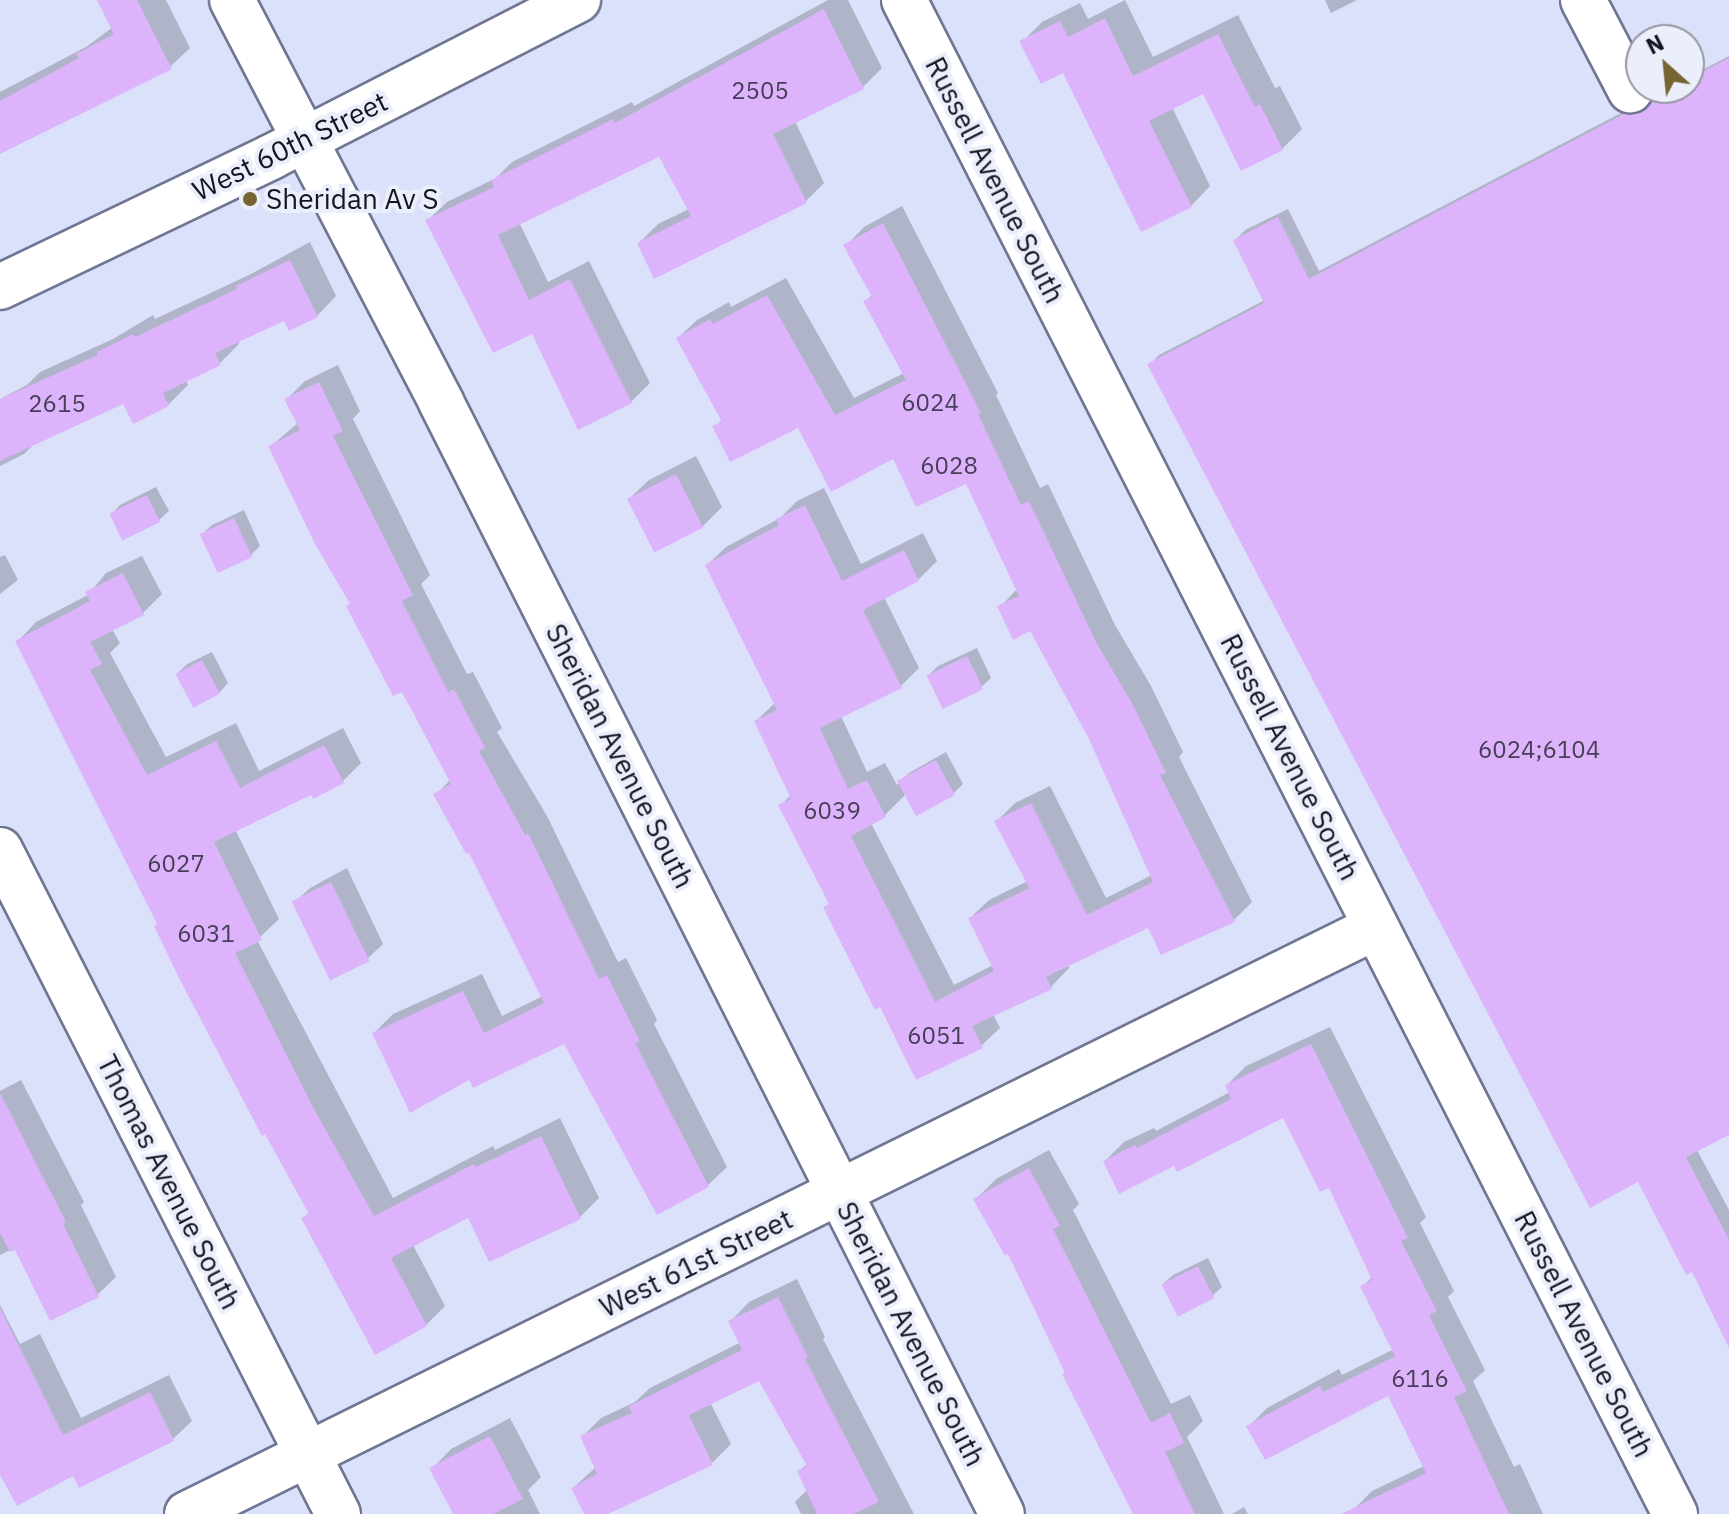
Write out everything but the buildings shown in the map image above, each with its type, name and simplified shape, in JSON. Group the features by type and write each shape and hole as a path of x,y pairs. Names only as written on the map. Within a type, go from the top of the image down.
{"street":[{"name":"Sheridan Avenue South","path":"232,0 441,402 1002,1514"},
{"name":"West 60th Street","path":"0,287 304,140 578,0"},
{"name":"Russell Avenue South","path":"904,0 1675,1514"},
{"path":"1583,0 1625,80"},
{"name":"Thomas Avenue South","path":"0,850 338,1514"},
{"name":"West 61st Street","path":"187,1514 272,1470 308,1457 567,1325 1376,927"}],"place":[{"name":"Sheridan Av S","path":"250,199"}]}
